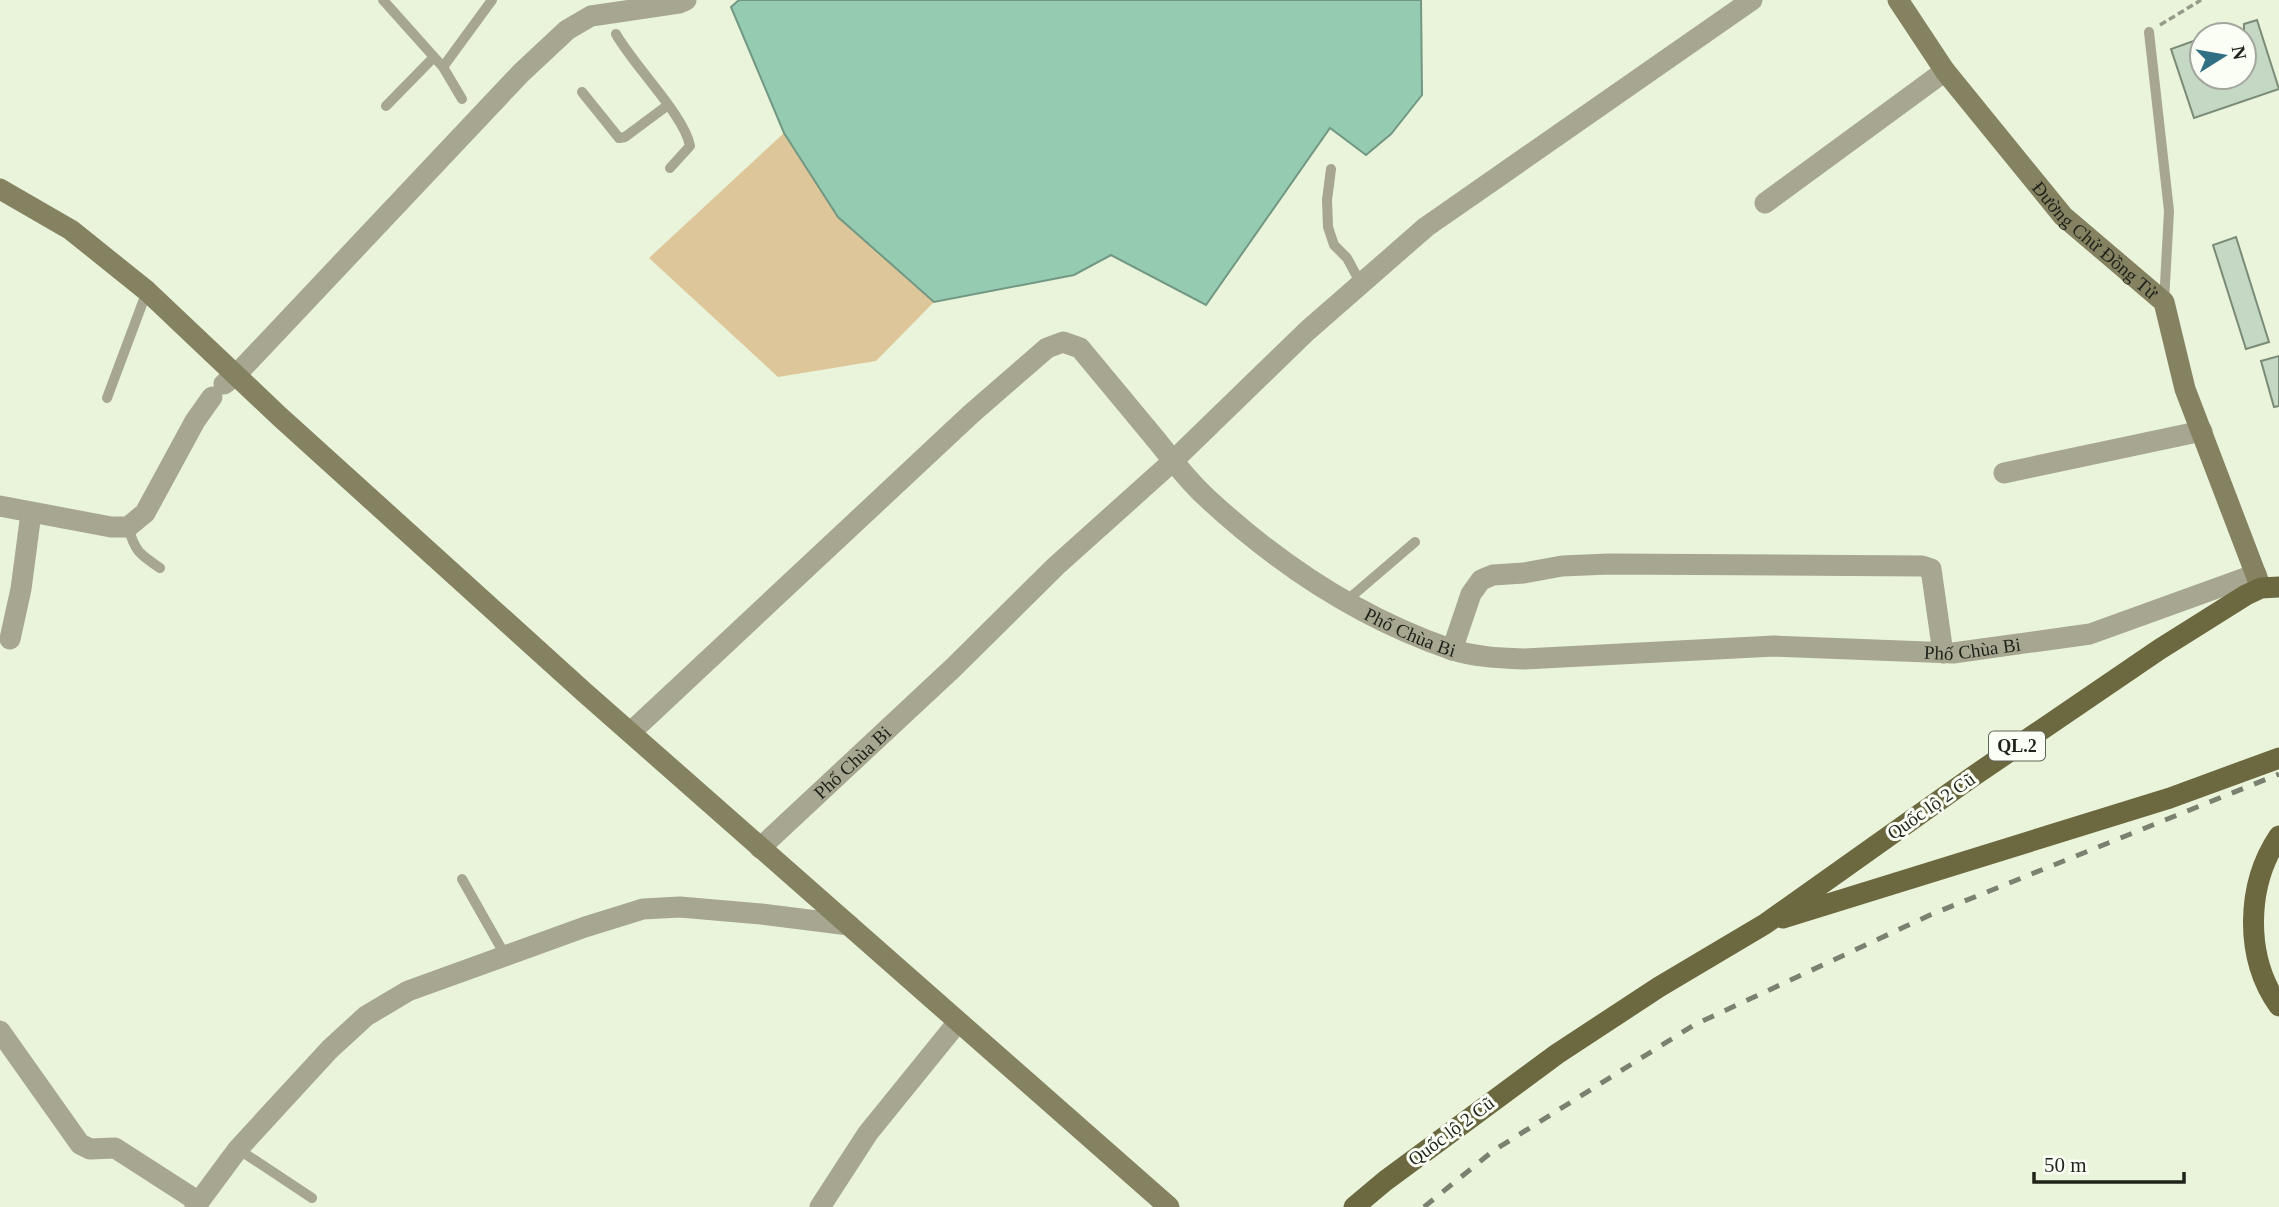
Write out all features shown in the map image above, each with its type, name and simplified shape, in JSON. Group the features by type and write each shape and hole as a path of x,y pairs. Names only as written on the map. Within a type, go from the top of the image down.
{"main road":[{"name":"Quốc lộ 2 Cũ","path":"1354,1207 1438,1140 1557,1054 1659,987 1765,924 1975,775 2160,649 2265,583"},
{"name":"Quốc lộ 2 Cũ","path":"1765,924 2170,798 2279,758"},
{"path":"2279,836 2263,869 2253,914 2258,960 2279,1006"}],"street":[{"path":"0,506 111,527 128,527 145,513 195,421 224,385 470,118 567,30 591,16 608,17 686,0"},
{"path":"631,732 971,414 1046,348 1063,342 1080,348 1173,461 1307,331 1426,227 1752,0"},
{"name":"Đường Chử Đồng Tử","path":"1898,0 1945,71 2063,216 2164,302 2185,389 2265,583"},
{"path":"1765,203 1945,71"},
{"path":"0,189 71,230 147,290 224,385 436,558 760,848 1169,1207"},
{"path":"2004,473 2202,431"},
{"name":"Phố Chùa Bi","path":"760,848 953,668 1056,566 1173,461 1206,497 1252,536 1345,601 1452,650 1492,658 1524,659 1774,646 1953,653 2090,634 2265,583"},
{"path":"10,639 21,589 31,513"},
{"path":"1452,650 1471,594 1481,580 1493,575 1562,566 1785,564 1922,566 1931,569 1943,653"},
{"path":"0,1031 80,1144 90,1149 115,1149 131,1157 197,1205 238,1149 330,1049 366,1016 408,991 643,909 680,907 849,925"},
{"path":"820,1207 868,1133 958,1022"}],"lane":[{"path":"383,0 443,67 462,99"},
{"path":"443,67 492,0"},
{"path":"2149,32 2169,211 2164,302"},
{"path":"616,34 626,53 668,105 689,138 690,146 670,167"},
{"path":"386,106 433,58"},
{"path":"583,92 619,138 625,137 668,105"},
{"path":"1331,169 1327,200 1328,227 1334,245 1347,258 1361,284"},
{"path":"107,398 147,290"},
{"path":"128,527 139,554 160,568"},
{"path":"1345,601 1415,542"},
{"path":"462,879 505,955"},
{"path":"238,1149 312,1199"}],"path":[{"path":"2149,32 2201,0"}],"shaded area":[{"path":"739,0 1421,0 1422,95 1391,134 1366,155 1330,128 1206,305 1111,255 1074,275 934,302 838,217 784,133 731,7"},
{"path":"784,133 838,217 934,302 876,361 778,377 649,258"}],"building":[{"path":"2258,23 2279,89 2194,118 2171,49 2188,43 2188,91 2258,91"},
{"path":"2236,237 2269,342 2246,349 2213,245"},
{"path":"2279,356 2279,406 2274,407 2261,361"}],"railway":[{"path":"1424,1207 1493,1151 1694,1025 1930,915 2279,774"}]}
